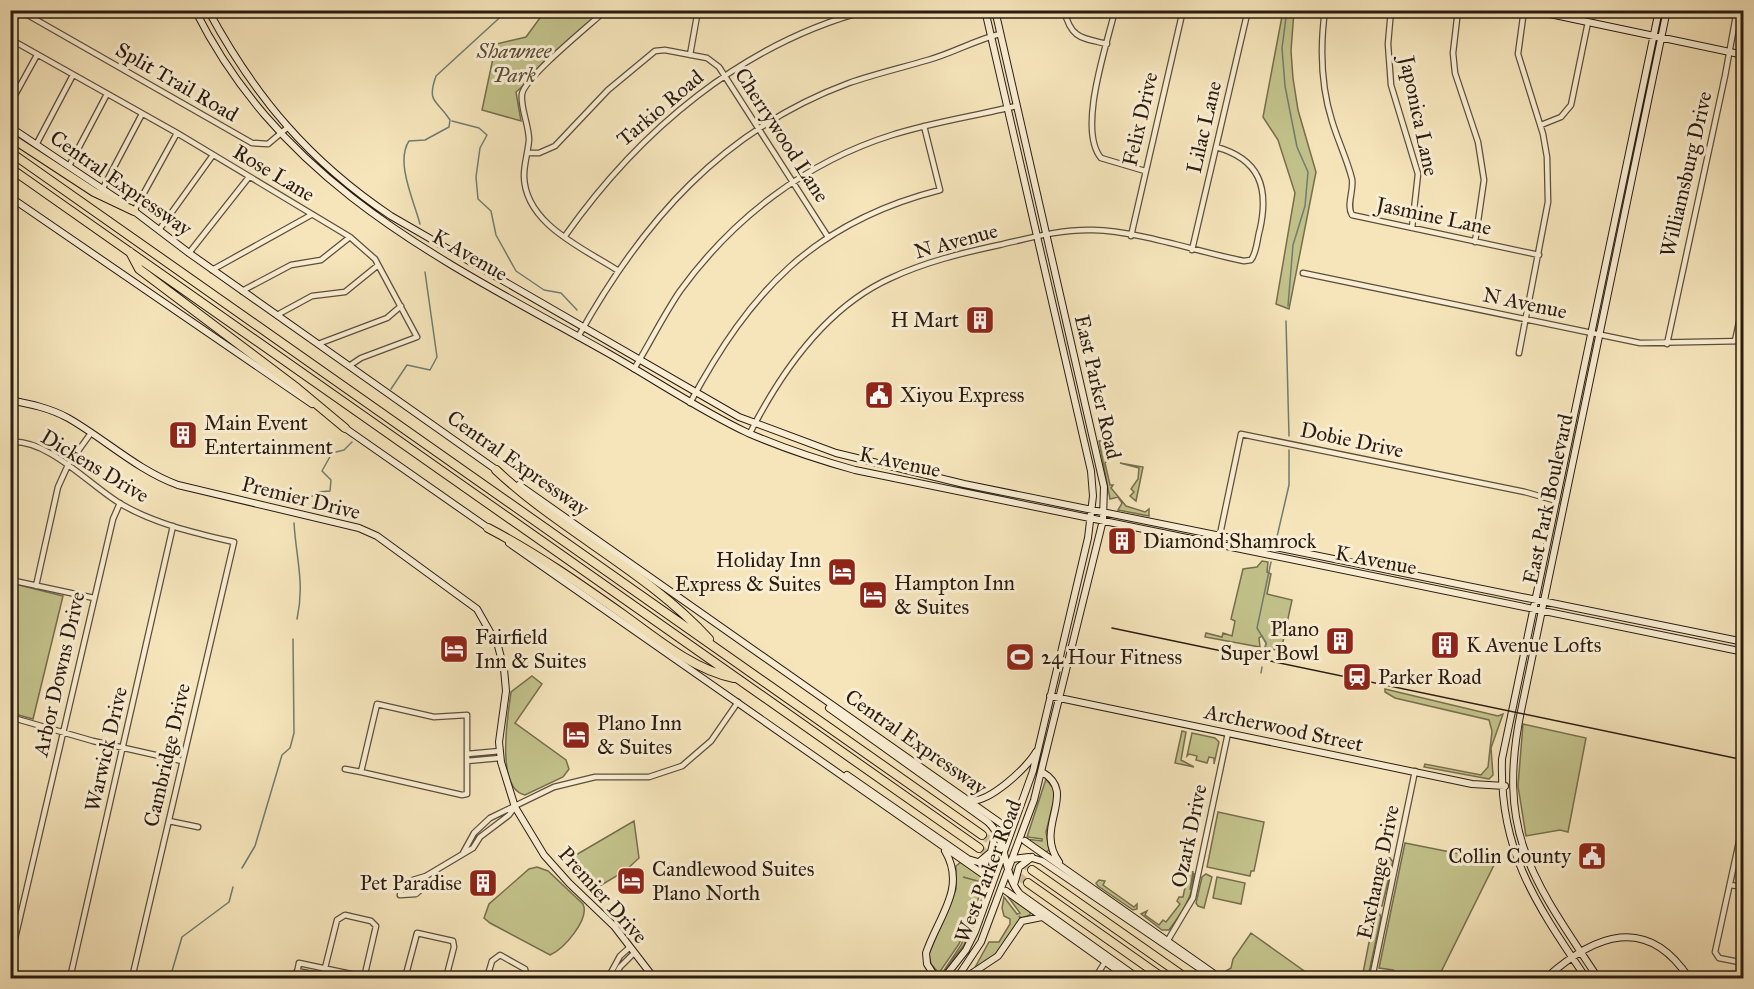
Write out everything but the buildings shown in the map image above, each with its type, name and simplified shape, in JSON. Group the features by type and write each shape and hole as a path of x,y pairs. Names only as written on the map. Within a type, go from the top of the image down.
{"highway":[{"path":"10,137 94,192 134,211"},
{"name":"Central Expressway","path":"10,152 982,835"},
{"path":"10,168 979,849"},
{"path":"129,251 139,269 297,388 345,428"},
{"path":"496,470 544,512 686,616 718,649"},
{"path":"488,528 550,564 659,640 714,674 737,679"},
{"path":"1032,870 1186,978"},
{"path":"1028,883 1163,978"}],"main road":[{"name":"K Avenue","path":"195,10 248,97 280,135 325,178 366,210 443,260 690,403 750,433 797,452 868,473 1743,652"},
{"name":"K Avenue","path":"208,10 237,62 287,128 338,176 374,205 639,361 695,393 755,423 815,447 964,484 1743,642"},
{"name":"East Parker Road","path":"985,10 1092,482 1091,518 1033,771"},
{"name":"East Parker Road","path":"995,10 1104,487 1103,520 1042,772"},
{"path":"1531,10 1743,55"},
{"name":"East Park Boulevard","path":"1598,978 1540,889 1521,840 1512,785 1514,747 1598,336 1657,36 1659,10"},
{"name":"East Park Boulevard","path":"1586,978 1531,893 1510,841 1502,786 1504,745 1590,334 1657,36 1667,10"},
{"path":"229,68 237,62"},
{"name":"Central Expressway","path":"10,128 103,188 212,270 1006,827"},
{"path":"1020,166 1030,163"},
{"path":"10,197 987,877"},
{"path":"443,260 450,249"},
{"path":"1055,318 1065,316"},
{"path":"1069,380 1079,378"},
{"name":"Premier Drive","path":"10,399 47,408 67,417 160,478 178,485 359,528 377,536 464,597 477,609 487,625 498,646 504,669 506,692 500,755 515,807 544,855 569,883 604,915 654,978"},
{"path":"1083,440 1093,438"},
{"path":"868,473 871,462"},
{"path":"962,492 964,484"},
{"path":"1286,558 1288,549"},
{"path":"1347,572 1349,562"},
{"path":"1420,586 1422,577"},
{"path":"1647,633 1649,623"},
{"path":"1695,642 1697,632"},
{"path":"1065,636 1075,639"},
{"path":"1521,664 1531,664"},
{"path":"779,669 870,739 988,822 996,831 1003,849"},
{"name":"Archerwood Street","path":"1050,696 1477,784 1512,785"},
{"path":"963,798 974,801 989,797 1032,759 1039,746"},
{"path":"806,750 844,773 968,859 978,862 1032,857 1045,863 1214,978"},
{"name":"West Parker Road","path":"957,978 981,942 1009,871 1003,849 1033,771"},
{"path":"1042,772 1052,778 1058,788 1049,837 1051,850 1061,866"},
{"name":"West Parker Road","path":"944,978 966,950 975,932 1042,772"},
{"path":"978,862 992,852 996,831"},
{"path":"1025,841 1220,978"},
{"path":"936,978 927,964 926,953 954,886 954,869 943,848"},
{"path":"1014,885 1019,867 1032,857"},
{"path":"1009,871 1014,885 1026,899 1138,978"},
{"path":"1531,893 1540,889"},
{"path":"1006,891 1128,978"},
{"path":"965,978 998,956 1022,921 1044,917"},
{"path":"1546,978 1606,940 1637,938 1665,949 1689,978"}],"street":[{"name":"Split Trail Road","path":"19,10 252,143 264,145 287,128"},
{"path":"606,10 558,53 524,89 522,100 529,130 524,177 529,196 543,220 618,270"},
{"path":"690,55 698,10"},
{"name":"Tarkio Road","path":"565,236 604,184 641,143 676,111 725,76 811,31 869,10"},
{"path":"1064,10 1069,27 1076,35 1107,44"},
{"path":"1115,10 1091,117 1095,145 1101,158 1145,171"},
{"name":"Felix Drive","path":"1131,236 1183,10"},
{"name":"Lilac Lane","path":"1192,250 1248,10"},
{"name":"Jasmine Lane","path":"1325,10 1322,48 1324,83 1331,118 1352,180 1350,212 1355,216 1539,255"},
{"name":"Japonica Lane","path":"1390,10 1388,44 1391,85 1418,174 1412,228"},
{"path":"1458,10 1453,53 1455,73 1478,142 1484,180 1475,242"},
{"path":"1519,353 1548,202 1547,157 1541,125 1522,73 1518,54 1524,10"},
{"name":"Williamsburg Drive","path":"1667,344 1737,10"},
{"path":"1541,125 1561,117 1570,105 1588,22"},
{"path":"578,337 618,270 648,228 690,183 759,129 805,103 848,84 928,60 1000,34"},
{"name":"Rose Lane","path":"10,39 213,155 350,237 371,254 417,337 361,358 349,366"},
{"name":"Cherrywood Lane","path":"527,153 538,153 555,146 608,90 655,51 665,50 713,61 725,76 828,237"},
{"path":"10,104 37,55"},
{"path":"36,145 73,75"},
{"path":"69,166 107,94"},
{"path":"634,369 679,293 697,269 743,220 793,181 866,144 924,126 1016,106"},
{"path":"103,188 142,114"},
{"path":"690,403 729,337 768,286 805,252 828,237 891,204 940,190 924,126"},
{"path":"134,211 177,134"},
{"name":"N Avenue","path":"750,433 804,348 835,316 871,288 890,278 946,258 1047,234 1094,230 1131,236 1240,261 1253,259 1264,209 1264,195 1258,178 1245,161 1216,147"},
{"path":"159,230 213,155"},
{"path":"189,253 249,177"},
{"path":"212,270 311,215"},
{"path":"242,291 291,265 321,260 350,237"},
{"path":"277,315 312,296 345,292 377,266"},
{"name":"N Avenue","path":"1303,273 1640,343 1743,341"},
{"path":"1735,341 1743,298"},
{"path":"318,344 387,318 401,306"},
{"path":"36,586 58,487 68,465 91,433"},
{"name":"Dobie Drive","path":"1218,544 1241,434 1556,500 1564,506"},
{"name":"Dickens Drive","path":"10,442 33,446 68,465 120,503 173,526 231,541"},
{"name":"Arbor Downs Drive","path":"10,960 113,519 120,503"},
{"name":"Warwick Drive","path":"70,978 173,526"},
{"name":"Cambridge Drive","path":"132,978 234,542 231,541"},
{"path":"10,579 94,598"},
{"path":"463,853 474,833 488,820 505,809 515,807 554,787 595,777 648,777 681,766 711,741 738,702"},
{"path":"345,769 462,795 469,790 466,754 467,715 434,717 377,704 361,772"},
{"path":"10,717 183,761"},
{"name":"Ozark Drive","path":"1168,940 1186,913 1194,894 1228,733"},
{"path":"466,754 500,755"},
{"path":"467,761 500,755"},
{"name":"Exchange Drive","path":"1372,978 1415,771"},
{"path":"426,876 425,886 416,894 400,895 404,884 426,876 473,848 515,807"},
{"path":"1743,819 1716,956 1743,963"},
{"path":"488,820 493,826"},
{"path":"169,821 198,827"},
{"path":"1730,885 1743,887"},
{"path":"296,978 299,963 325,968 346,976 366,978 375,923 342,915 337,920 325,968 323,976"},
{"path":"405,978 416,935 453,941 454,946 446,978"},
{"path":"608,978 620,956 632,950"},
{"path":"614,978 632,950"},
{"path":"488,978 493,958 502,956 528,976"},
{"path":"1095,978 1105,962"},
{"path":"310,974 312,966"},
{"path":"297,971 333,978"}],"green space":[{"name":"Shawnee Park","path":"545,11 608,11 516,92 521,121 482,110 496,44 526,37"},
{"path":"1283,11 1294,11 1291,51 1293,78 1298,110 1316,172 1289,309 1276,304 1295,193 1278,140 1263,117"},
{"path":"1104,440 1106,459 1110,459 1105,463 1110,485 1113,485 1111,488 1126,506 1145,512 1149,509 1149,516 1118,510 1122,503 1118,497 1110,499 1099,441"},
{"path":"1120,463 1143,467 1136,501 1130,496 1134,492 1131,489 1138,479 1139,468"},
{"path":"1262,561 1268,562 1267,572 1271,574 1267,594 1292,600 1281,651 1265,648 1266,643 1262,636 1259,638 1260,647 1205,637 1206,633 1222,637 1223,633 1232,636 1235,621 1231,619 1243,569 1257,567"},
{"path":"11,583 63,596 33,719 11,713"},
{"path":"532,676 542,684 515,723 566,760 569,769 563,777 525,795 516,790 510,779 507,766 506,733 511,692"},
{"path":"1385,689 1498,716 1503,714 1491,748 1493,775 1489,779 1424,767 1425,764 1481,775 1488,767 1492,731 1489,720 1395,698 1385,692"},
{"path":"1523,724 1586,738 1568,832 1560,830 1526,836 1518,786"},
{"path":"1182,731 1186,732 1181,760 1194,767 1175,763"},
{"path":"1192,733 1215,738 1219,742 1214,764 1214,758 1209,757 1207,763 1196,760 1197,756 1189,754 1187,756"},
{"path":"1046,779 1056,792 1046,832 1049,850 1045,853 1026,839 1042,841 1042,839 1027,837"},
{"path":"1218,812 1264,822 1254,871 1251,871 1250,876 1207,867"},
{"path":"634,821 639,858 625,871 593,890 570,871 569,859"},
{"path":"1405,843 1496,861 1438,978 1404,978 1393,970 1379,968"},
{"path":"1385,857 1390,858 1393,862 1382,906 1373,902 1378,903 1386,861 1382,860"},
{"path":"961,862 986,880 959,944 939,973 931,964 929,954 956,889 956,866"},
{"path":"537,867 548,871 583,904 584,910 583,917 574,933 562,947 550,955 484,918 489,904 529,869"},
{"path":"1184,871 1193,872 1190,890 1194,873 1190,896 1169,930 1162,930 1141,914 1147,911 1145,915 1159,925 1163,920 1166,922 1180,904 1177,901 1179,897 1183,897 1188,873"},
{"path":"1206,874 1212,877 1204,908 1196,903 1202,877"},
{"path":"1217,877 1245,883 1241,904 1213,898"},
{"path":"1099,880 1105,881 1103,885 1134,907 1137,904 1137,909 1133,910 1098,886 1096,883"},
{"path":"984,894 964,945 941,975 961,945"},
{"path":"1006,894 1030,911 1030,915 1022,918 1019,916 1021,919 995,956 973,971 989,942 999,942 1010,924 1010,919 1004,916 1002,908 1004,897 1017,914 1020,913"},
{"path":"1373,912 1379,913 1381,917 1368,977 1362,978 1374,917 1370,915"},
{"path":"1251,933 1314,978 1229,977 1226,971 1231,968 1233,959"}],"waterway":[{"path":"420,224 405,170 405,150 409,141 425,140 449,127 450,120 433,97 436,76 508,10"},
{"path":"1287,10 1282,48 1285,86 1297,147 1308,172 1305,206 1293,245 1288,306"},
{"path":"452,121 479,128 487,135 480,148 476,177 478,199 491,211 496,235 516,271 544,290 561,293 577,310"},
{"path":"391,389 407,365 430,370 437,357 425,272"},
{"path":"1286,321 1289,436"},
{"path":"298,506 318,492 330,491 331,480 322,471 332,453 344,450 352,442"},
{"path":"1276,541 1289,485 1289,450"},
{"path":"294,523 300,582 297,619"},
{"path":"1265,650 1266,643 1257,628 1271,562"},
{"path":"242,868 255,846 282,755 290,748 294,733 293,639"},
{"path":"1261,673 1262,667"},
{"path":"170,978 182,937 229,902 233,887"}],"tunnel":[{"path":"982,835 1032,870"},
{"path":"979,848 1028,883"}],"tram line":[{"path":"1112,628 1744,760"}],"place":[{"name":"H Mart","path":"980,320"},
{"name":"Xiyou Express","path":"879,395"},
{"name":"Main Event Entertainment","path":"183,435"},
{"name":"Diamond Shamrock","path":"1122,541"},
{"name":"Holiday Inn Express & Suites","path":"842,572"},
{"name":"Hampton Inn & Suites","path":"873,595"},
{"name":"Plano Super Bowl","path":"1340,641"},
{"name":"K Avenue Lofts","path":"1445,645"},
{"name":"Fairfield Inn & Suites","path":"454,649"},
{"name":"24 Hour Fitness","path":"1020,657"},
{"name":"Parker Road","path":"1357,677"},
{"name":"Plano Inn & Suites","path":"576,735"},
{"name":"Collin County","path":"1592,856"},
{"name":"Candlewood Suites Plano North","path":"631,881"},
{"name":"Pet Paradise","path":"483,883"}]}
